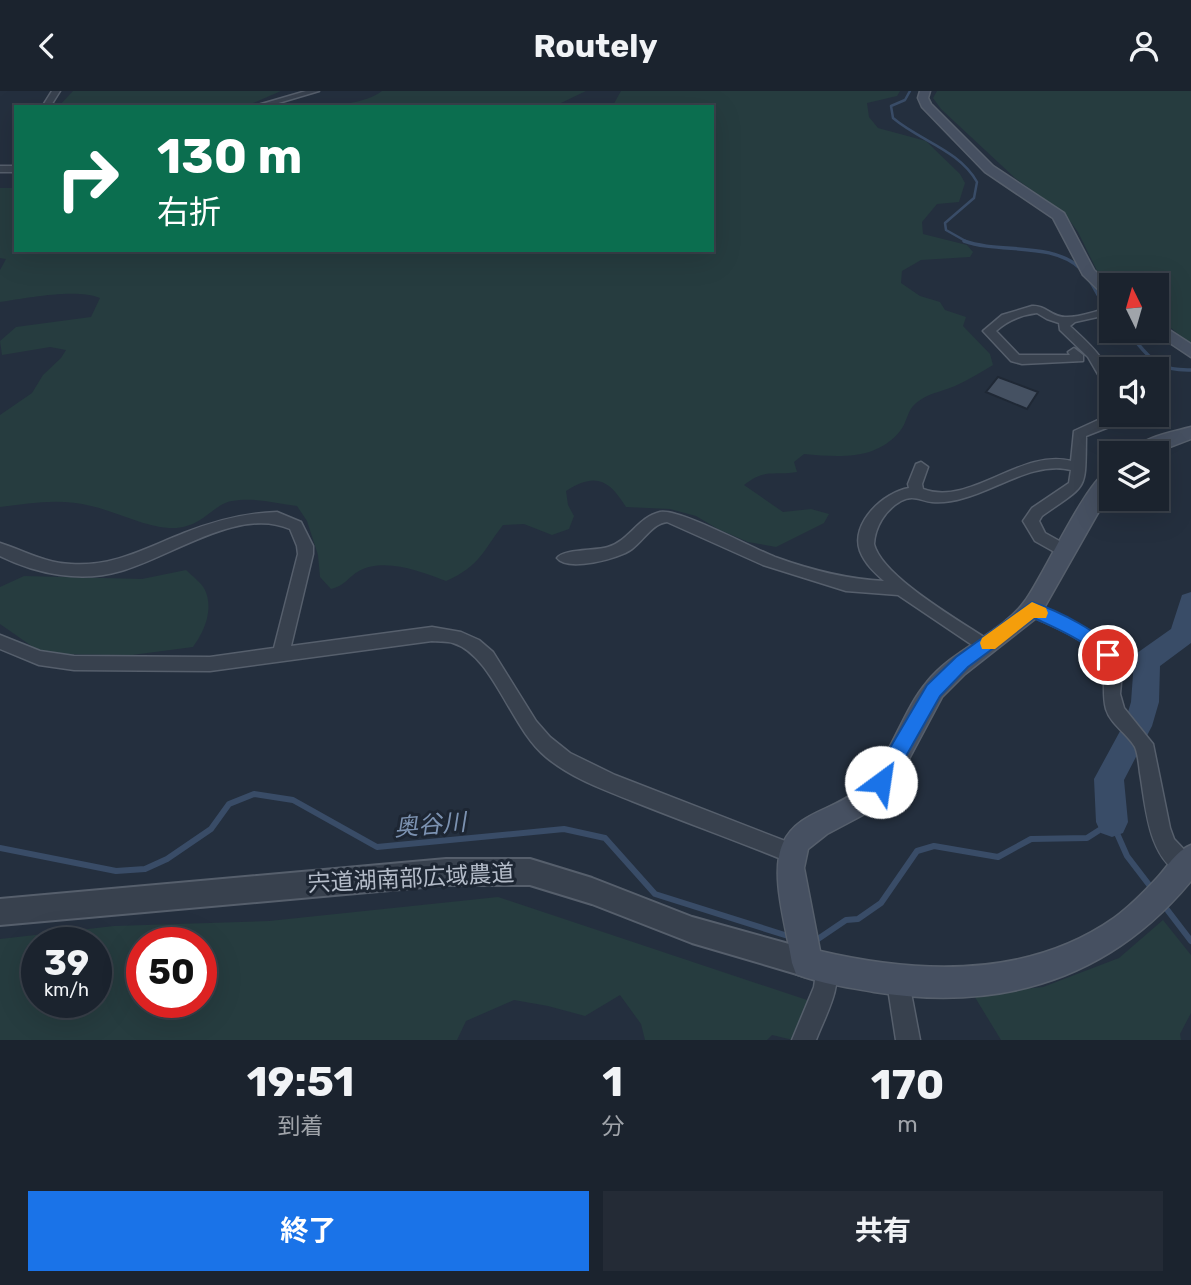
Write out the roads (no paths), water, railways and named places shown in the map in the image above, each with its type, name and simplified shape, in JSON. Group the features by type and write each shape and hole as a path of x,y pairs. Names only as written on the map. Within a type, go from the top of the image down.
{"main road":[{"path":"925,91 926,105 983,163 1059,216 1088,272 1099,283"},
{"path":"1169,336 1191,352"},
{"path":"1165,441 1191,433"},
{"path":"1099,492 1032,609 1020,621 962,662 934,690 886,774 868,798 844,814 810,828 798,839 791,853 792,887 817,966 898,982 986,981 1029,971 1093,948 1124,928 1154,901 1188,863"}],"street":[{"path":"262,105 315,91"},
{"path":"1074,352 1079,358 1022,360 1015,358 989,331 1013,313 1022,310 1040,309 1051,317 1066,321 1099,313"},
{"path":"1066,321 1065,331 1093,355 1099,365"},
{"path":"1065,551 1040,537 1031,521 1037,512 1074,486 1080,468 1077,447 1079,435 1090,426 1099,424"},
{"path":"984,646 901,589 891,576 873,562 866,549 866,536 872,522 893,499 902,494 917,492 928,498 943,498 1047,463 1080,468"},
{"path":"917,492 915,484 921,467"},
{"path":"565,558 594,558 623,547 661,516 679,521 769,561 846,585 901,589"},
{"path":"0,549 39,567 63,571 94,570 120,566 238,519 267,517 291,523 302,535 305,556 286,626 282,655"},
{"path":"1032,609 1095,641 1104,650 1113,671 1113,703 1122,722 1144,744 1160,828 1167,846 1188,863"},
{"path":"0,642 39,658 74,663 210,664 432,634 456,635 466,639 487,657 522,717 539,740 556,756 579,769 662,804 791,853"},
{"name":"宍道湖南部広域農道","path":"0,912 446,872 530,872 592,891 692,930 817,966"},
{"path":"804,1040 825,987 817,966"},
{"path":"898,982 908,1040"}],"waterway":[{"path":"910,91 905,100 891,106 893,118 950,154 977,182 974,198 945,223 946,230 967,242"},
{"path":"967,242 1041,251 1069,260 1086,274 1099,297"},
{"path":"1137,343 1160,365 1191,370"},
{"path":"1112,822 1109,779 1138,726 1145,702 1147,661 1182,635 1191,602"},
{"name":"奥谷川","path":"0,848 116,871 145,869 167,859 211,829 229,804 254,794 293,800 377,847 564,829 605,838 655,894 788,936"},
{"name":"奥谷川","path":"815,941 846,920 858,919 881,903 917,851 934,846 998,857 1031,839 1087,838 1112,822 1127,856 1153,890"},
{"path":"1162,903 1191,941"}]}
